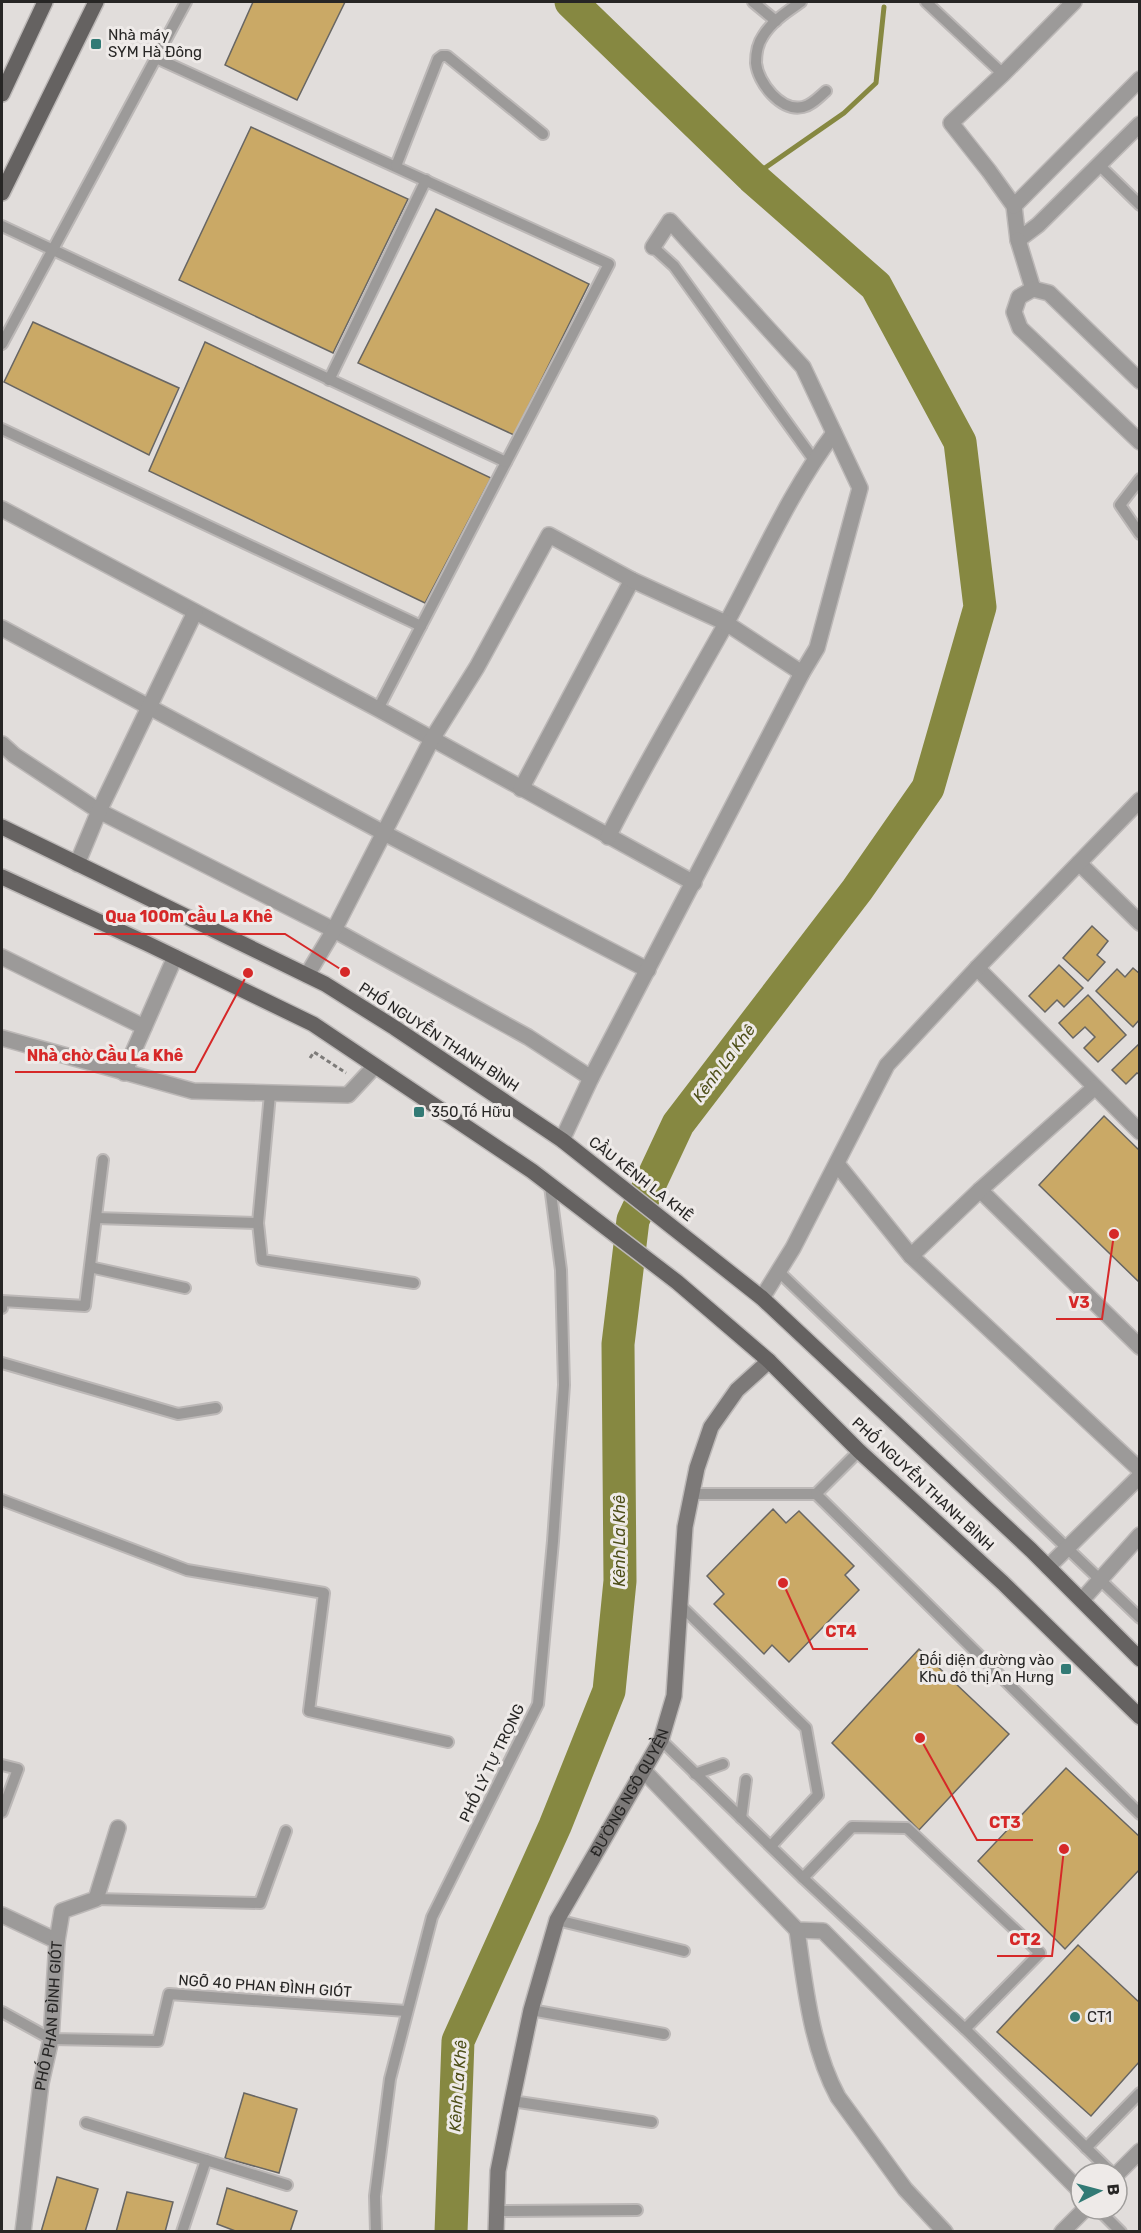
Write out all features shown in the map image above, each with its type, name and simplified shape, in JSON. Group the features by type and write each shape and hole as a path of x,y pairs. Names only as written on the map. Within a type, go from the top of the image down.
{"main road":[{"path":"2,94 45,2"},
{"path":"2,194 96,2"},
{"name":"PHỐ NGUYỄN THANH BÌNH","path":"2,827 307,975 395,1028 562,1140"},
{"path":"2,877 176,957 313,1024 550,1186"},
{"name":"CẦU KÊNH LA KHÊ","path":"562,1140 697,1247"},
{"name":"PHỐ NGUYỄN THANH BÌNH","path":"550,1186 677,1282 769,1361 859,1451 1003,1583 1140,1717"},
{"name":"PHỐ NGUYỄN THANH BÌNH","path":"697,1247 762,1298 1048,1567 1140,1659"}],"street":[{"path":"1034,289 1018,240 1014,206 951,123 1074,2"},
{"path":"1014,206 1140,79"},
{"path":"1018,240 1038,225 1140,124"},
{"path":"562,1140 591,1078 802,673 818,648 860,488 803,367 670,221 653,247"},
{"path":"1140,381 1049,293 1034,289 1019,297 1014,312 1020,328 1140,442"},
{"path":"608,837 638,778 726,623 814,460 834,433"},
{"path":"2,509 378,709 694,883"},
{"path":"307,975 334,930 432,740 477,667 549,535 632,580 726,623 802,673"},
{"path":"521,789 632,580"},
{"path":"77,864 148,706 195,612"},
{"path":"2,628 384,833 648,970"},
{"path":"2,744 14,755 99,811 334,930 528,1038 591,1078"},
{"path":"762,1298 793,1248 887,1065 977,968 1140,800"},
{"path":"1079,863 1140,923"},
{"path":"2,957 144,1028"},
{"path":"124,1073 176,957"},
{"path":"977,968 1140,1132"},
{"path":"2,1038 193,1091 348,1095 375,1066"},
{"path":"911,1256 980,1190 1094,1088"},
{"path":"837,1164 911,1256 1140,1470"},
{"path":"980,1190 1140,1347"},
{"name":"ĐƯỜNG NGÔ QUYỀN","path":"496,2232 498,2171 531,2010 558,1920 661,1740 674,1696 686,1527 698,1468 711,1427 737,1390 769,1361"},
{"path":"1048,1567 1140,1476"},
{"path":"1082,1600 1140,1535"},
{"path":"643,1770 797,1930 806,1994 821,2058 831,2085 905,2189 945,2232"},
{"path":"96,1899 117,1828"},
{"name":"PHỐ PHAN ĐÌNH GIÓT","path":"23,2232 41,2083 51,2039 57,1941 62,1911 96,1899"},
{"path":"2,1915 57,1941"},
{"path":"797,1930 823,1931 1069,2181"},
{"path":"1129,2162 1140,2151"},
{"path":"1062,2232 1073,2221"}],"lane":[{"path":"2,344 186,2"},
{"path":"753,2 776,21"},
{"path":"801,2 776,21 763,35 758,47 756,63 760,77 769,90 779,101 790,107 802,107 812,103 826,91"},
{"path":"926,2 1003,74"},
{"path":"396,166 438,59 442,56 447,56 543,134"},
{"path":"156,58 609,264 378,709"},
{"path":"1098,165 1140,205"},
{"path":"329,380 426,180"},
{"path":"2,226 506,462"},
{"path":"653,247 674,266 814,460"},
{"path":"2,429 421,626"},
{"path":"1140,480 1120,505 1140,534"},
{"path":"270,1094 258,1222 262,1260 414,1283"},
{"path":"2,1308 2,1301 85,1306 103,1160"},
{"name":"PHỐ LÝ TỰ TRỌNG","path":"376,2232 375,2196 390,2079 432,1917 538,1704 554,1541 564,1385 561,1270 550,1186"},
{"path":"96,1218 258,1222"},
{"path":"90,1267 185,1288"},
{"path":"778,1272 1140,1618"},
{"path":"2,1363 178,1414 216,1408"},
{"path":"816,1494 859,1451"},
{"path":"693,1494 816,1494 1140,1814"},
{"path":"2,1500 187,1570 324,1593 309,1711 448,1742"},
{"path":"680,1605 806,1728 818,1795 771,1846"},
{"path":"661,1740 802,1878 965,2029 1100,2161"},
{"path":"695,1774 723,1764"},
{"path":"2,1766 18,1769 2,1812"},
{"path":"741,1818 746,1780"},
{"path":"802,1878 852,1827 907,1828 1040,1953 965,2029"},
{"path":"96,1899 260,1903 286,1831"},
{"path":"558,1920 684,1951"},
{"name":"NGÕ 40 PHAN ĐÌNH GIÓT","path":"51,2039 158,2041 170,1994 406,2011"},
{"path":"531,2010 664,2034"},
{"path":"2,2012 51,2039"},
{"path":"1086,2148 1140,2092"},
{"path":"512,2101 652,2122"},
{"path":"86,2123 287,2185"},
{"path":"182,2232 206,2160"},
{"path":"495,2211 637,2210"},
{"path":"1111,2221 1122,2232"}],"path":[{"path":"310,1058 314,1052 346,1073"}],"building":[{"path":"253,2 345,2 297,100 225,65"},
{"path":"251,127 408,199 333,353 179,280"},
{"path":"436,209 589,284 514,435 358,363"},
{"path":"33,322 179,388 149,455 4,382"},
{"path":"205,342 491,478 425,603 149,471"},
{"path":"1092,926 1108,941 1097,955 1105,962 1088,981 1063,958"},
{"path":"1059,965 1083,988 1064,1007 1057,1000 1045,1012 1029,996"},
{"path":"1133,968 1140,974 1140,1019 1133,1027 1096,991 1117,969 1125,977"},
{"path":"1088,995 1126,1035 1098,1062 1084,1048 1095,1037 1085,1027 1073,1038 1059,1023"},
{"path":"1140,1043 1140,1075 1137,1073 1126,1084 1112,1070"},
{"path":"1104,1116 1140,1151 1140,1283 1039,1185"},
{"path":"773,1509 786,1523 799,1511 854,1566 845,1575 859,1590 789,1662 772,1645 764,1654 714,1604 724,1594 707,1576"},
{"path":"919,1649 1009,1734 919,1830 832,1743"},
{"path":"1066,1768 1140,1837 1140,1869 1065,1949 978,1861"},
{"name":"CT1","path":"1078,1945 1140,2003 1140,2061 1091,2116 997,2032"},
{"path":"244,2093 297,2109 279,2173 225,2158"},
{"path":"57,2177 98,2189 85,2232 41,2232"},
{"path":"227,2188 297,2211 290,2232 238,2232 217,2224"},
{"path":"127,2192 173,2202 165,2232 116,2232"}],"waterway":[{"name":"Kênh La Khê","path":"451,2232 458,2041 555,1826 609,1691 620,1581 618,1344 633,1220 678,1124 857,890 928,788 980,607 960,442 876,286 752,177 571,2"},
{"path":"752,177 844,113 876,83 884,7"}],"place":[{"name":"Nhà máy SYM Hà Đông","path":"96,44"},
{"name":"Qua 100m cầu La Khê","path":"345,972"},
{"name":"Nhà chờ Cầu La Khê","path":"248,973"},
{"name":"350 Tố Hữu","path":"419,1112"},
{"name":"V3","path":"1114,1234"},
{"name":"CT4","path":"783,1583"},
{"name":"Đối diện đường vào Khu đô thị An Hưng","path":"1066,1669"},
{"name":"CT3","path":"920,1738"},
{"name":"CT2","path":"1064,1849"},
{"name":"CT1","path":"1075,2017"}]}
